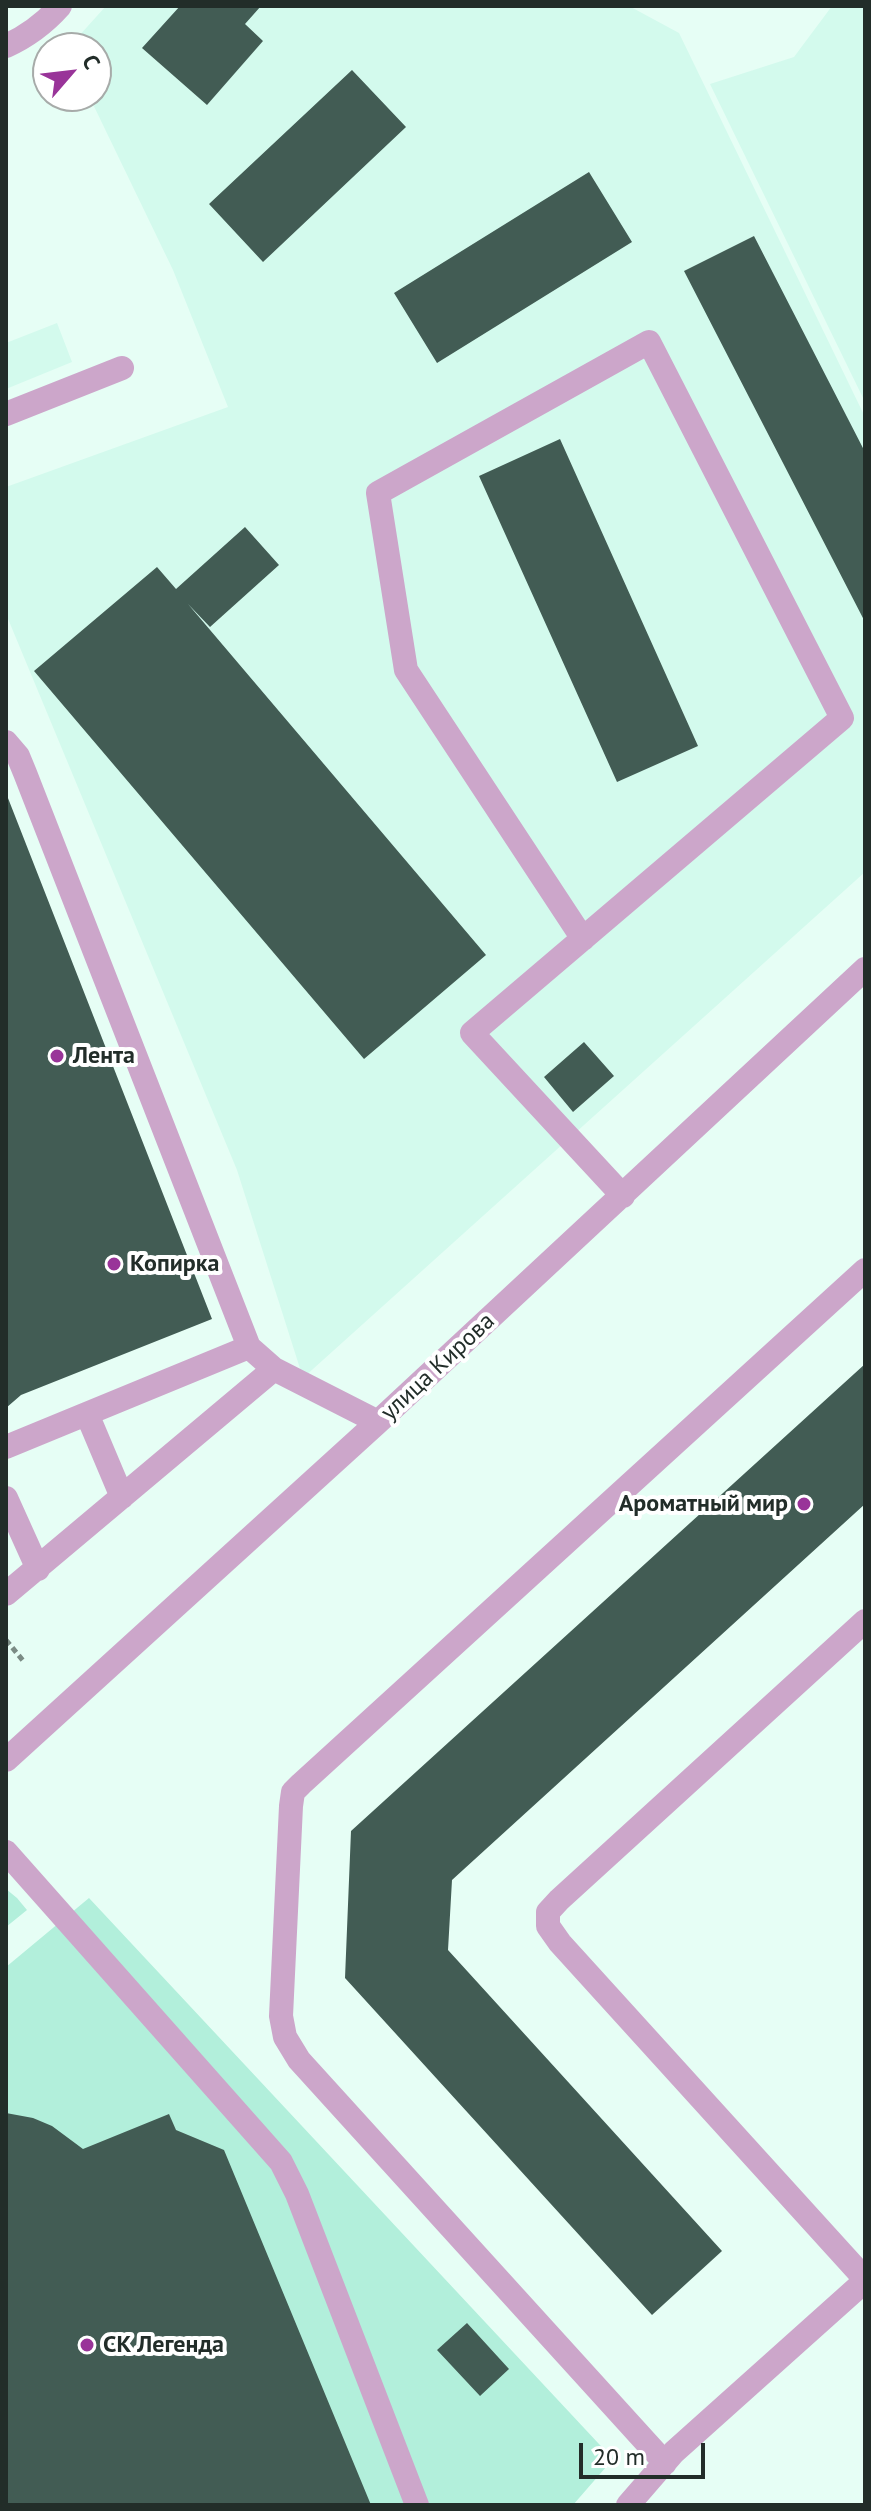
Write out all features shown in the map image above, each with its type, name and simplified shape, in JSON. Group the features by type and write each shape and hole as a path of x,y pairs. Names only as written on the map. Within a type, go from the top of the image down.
{"street":[{"path":"6,46 30,34 60,6"},
{"path":"583,939 406,670 378,493 649,342 842,718 583,939 472,1033 623,1196"},
{"path":"6,414 122,368"},
{"path":"6,742 18,756 25,773 249,1347 274,1369 378,1422"},
{"name":"улица Кирова","path":"6,1760 378,1422 865,969"},
{"path":"665,2463 299,2060 285,2037 281,2016 293,1792 865,1270"},
{"path":"6,1447 249,1347"},
{"path":"6,1594 274,1369"},
{"path":"87,1414 122,1497"},
{"path":"6,1498 38,1569"},
{"path":"628,2505 665,2463 865,2280 560,1943 548,1926 548,1912 865,1621"},
{"path":"6,1852 281,2162 297,2194 417,2505"}],"path":[{"path":"6,1640 25,1663"}],"shaded area":[{"path":"106,6 629,6 679,33 865,417 865,872 303,1378 237,1170 6,614 6,487 228,407 173,270 97,112 112,112 112,32 82,32"},
{"path":"832,6 865,6 865,402 710,84 794,57"},
{"path":"57,323 72,362 6,389 6,343"},
{"path":"6,1889 27,1910 6,1927"},
{"path":"89,1898 613,2459 573,2505 6,2505 6,1967"}],"building":[{"path":"180,6 261,6 245,24 263,41 207,105 142,48"},
{"path":"352,70 406,127 263,262 209,204"},
{"path":"589,172 632,242 437,363 394,293"},
{"path":"754,236 865,452 865,622 684,271"},
{"path":"560,439 698,746 617,782 479,476"},
{"path":"245,527 279,565 210,627 188,604 486,955 364,1059 34,671 157,567 176,589"},
{"name":"Лента","path":"6,793 212,1319 21,1395 6,1408"},
{"path":"584,1042 614,1076 573,1112 544,1077"},
{"path":"865,1364 865,1504 452,1880 448,1950 722,2251 652,2315 345,1978 351,1831"},
{"path":"6,2113 33,2118 52,2126 83,2149 169,2114 176,2130 224,2150 371,2505 6,2505"},
{"path":"467,2323 509,2369 480,2396 437,2350"}],"place":[{"name":"Лента","path":"57,1056"},
{"name":"Копирка","path":"114,1264"},
{"name":"Ароматный мир","path":"804,1504"},
{"name":"СК Легенда","path":"87,2345"}]}
